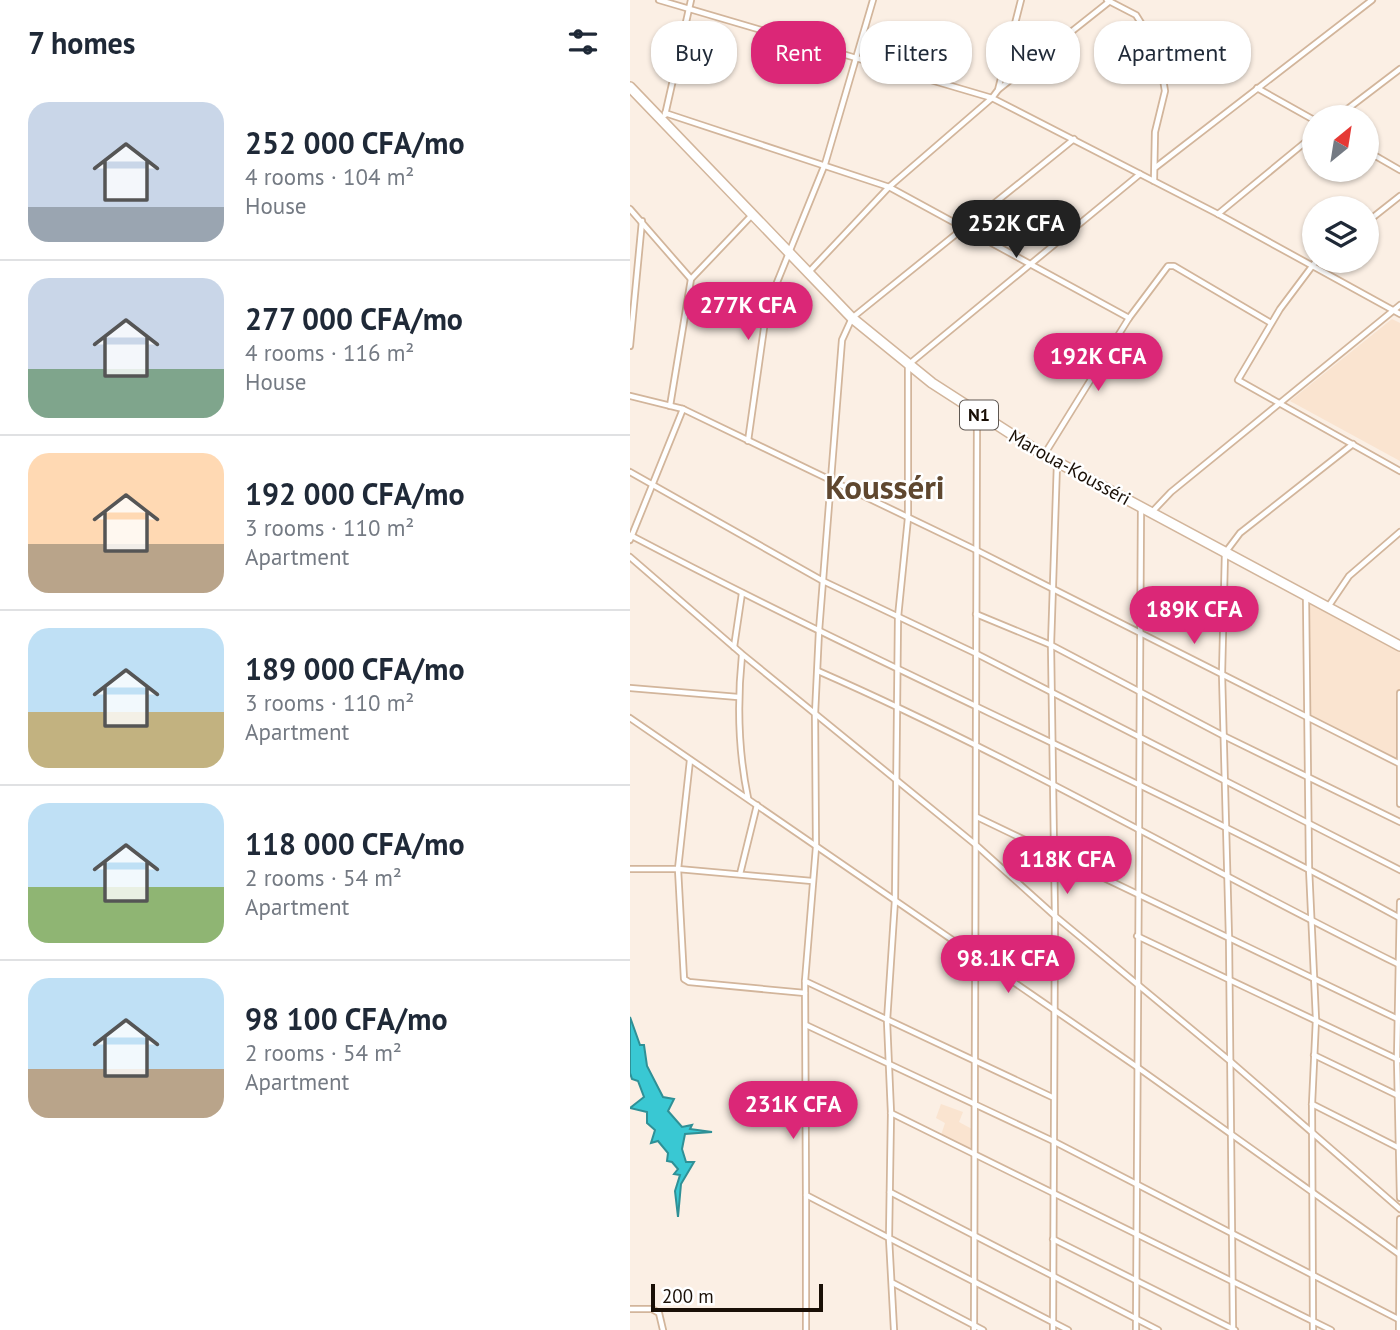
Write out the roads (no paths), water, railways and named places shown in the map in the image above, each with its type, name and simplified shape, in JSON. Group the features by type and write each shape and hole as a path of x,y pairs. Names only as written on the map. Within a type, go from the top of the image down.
{"highway":[{"name":"Maroua-Kousséri","path":"630,87 665,118 808,274 852,318 908,365 977,414 1044,455 1400,646"}],"street":[{"path":"659,0 992,98 1218,214 1302,261"},
{"path":"691,0 665,118 825,164 889,187 1129,318"},
{"path":"748,441 767,307 825,164 873,0"},
{"path":"998,90 1021,0"},
{"path":"808,274 889,187 998,90 1109,0 1136,15 1158,50 1165,90 1155,132 1154,181"},
{"path":"1156,167 1372,0"},
{"path":"1353,105 1400,69"},
{"path":"1257,88 1302,113"},
{"path":"806,1330 804,993 816,847 815,713 838,352 852,318 1074,139"},
{"path":"1218,214 1302,145"},
{"path":"1379,157 1400,170"},
{"path":"894,1330 889,1238 891,1113 887,1021 895,901 898,617 908,517 908,365 1140,174"},
{"path":"1379,213 1400,196"},
{"path":"630,209 691,279"},
{"path":"670,406 691,279 752,214"},
{"path":"630,346 642,221"},
{"path":"1044,455 1129,318 1171,265 1272,323"},
{"path":"1305,273 1238,380 1400,471"},
{"path":"1324,273 1400,314"},
{"path":"1151,512 1171,492 1400,305"},
{"path":"630,396 682,410 908,517 1399,764"},
{"path":"682,410 631,537 1309,868 1400,918"},
{"path":"974,1328 977,414"},
{"path":"1053,1239 1234,1330 1230,981 1223,780 1225,553 1240,533 1353,444"},
{"path":"1053,1330 1052,1097 1055,916 1051,645 1057,462"},
{"path":"630,472 823,581 977,654 1400,870"},
{"path":"1136,1330 1141,507"},
{"path":"1328,607 1349,576 1400,532"},
{"path":"630,558 742,654 976,845 1055,916 1230,1061 1400,1209"},
{"path":"734,647 742,593"},
{"path":"1306,595 1309,868 1316,1019 1312,1104 1313,1330"},
{"path":"976,614 1051,645 1224,736 1400,822"},
{"path":"742,654 738,697 739,754 748,799"},
{"path":"818,671 977,746 1312,922 1400,965"},
{"path":"630,688 738,697"},
{"path":"1400,693 1400,804"},
{"path":"630,718 1137,1067 1399,1254"},
{"path":"690,760 678,869 684,979 804,993"},
{"path":"740,874 757,805"},
{"path":"977,817 1399,1019"},
{"path":"630,869 678,869 812,881"},
{"path":"1400,902 1400,1198"},
{"path":"1137,936 1399,1060"},
{"path":"805,981 1052,1097"},
{"path":"806,1025 1053,1141 1399,1319"},
{"path":"1314,1055 1400,1096"},
{"path":"1312,1104 1399,1148"},
{"path":"891,1113 1331,1330"},
{"path":"890,1192 1158,1330"},
{"path":"806,1195 1068,1330"},
{"path":"1399,1330 1400,1219"},
{"path":"893,1283 974,1328 983,1330"},
{"path":"630,1309 653,1309 659,1313 663,1330"}],"water":[{"path":"630,1017 640,1045 644,1045 647,1066 663,1097 674,1099 668,1111 682,1127 692,1125 690,1129 712,1132 685,1134 682,1149 686,1162 694,1162 681,1184 678,1217 675,1191 680,1175 674,1174 678,1169 672,1162 667,1161 668,1153 658,1141 651,1143 655,1130 647,1123 647,1112 630,1108 644,1097 638,1081 632,1079 630,1073"}],"district":[{"name":"Kousséri","path":"885,487"}]}
